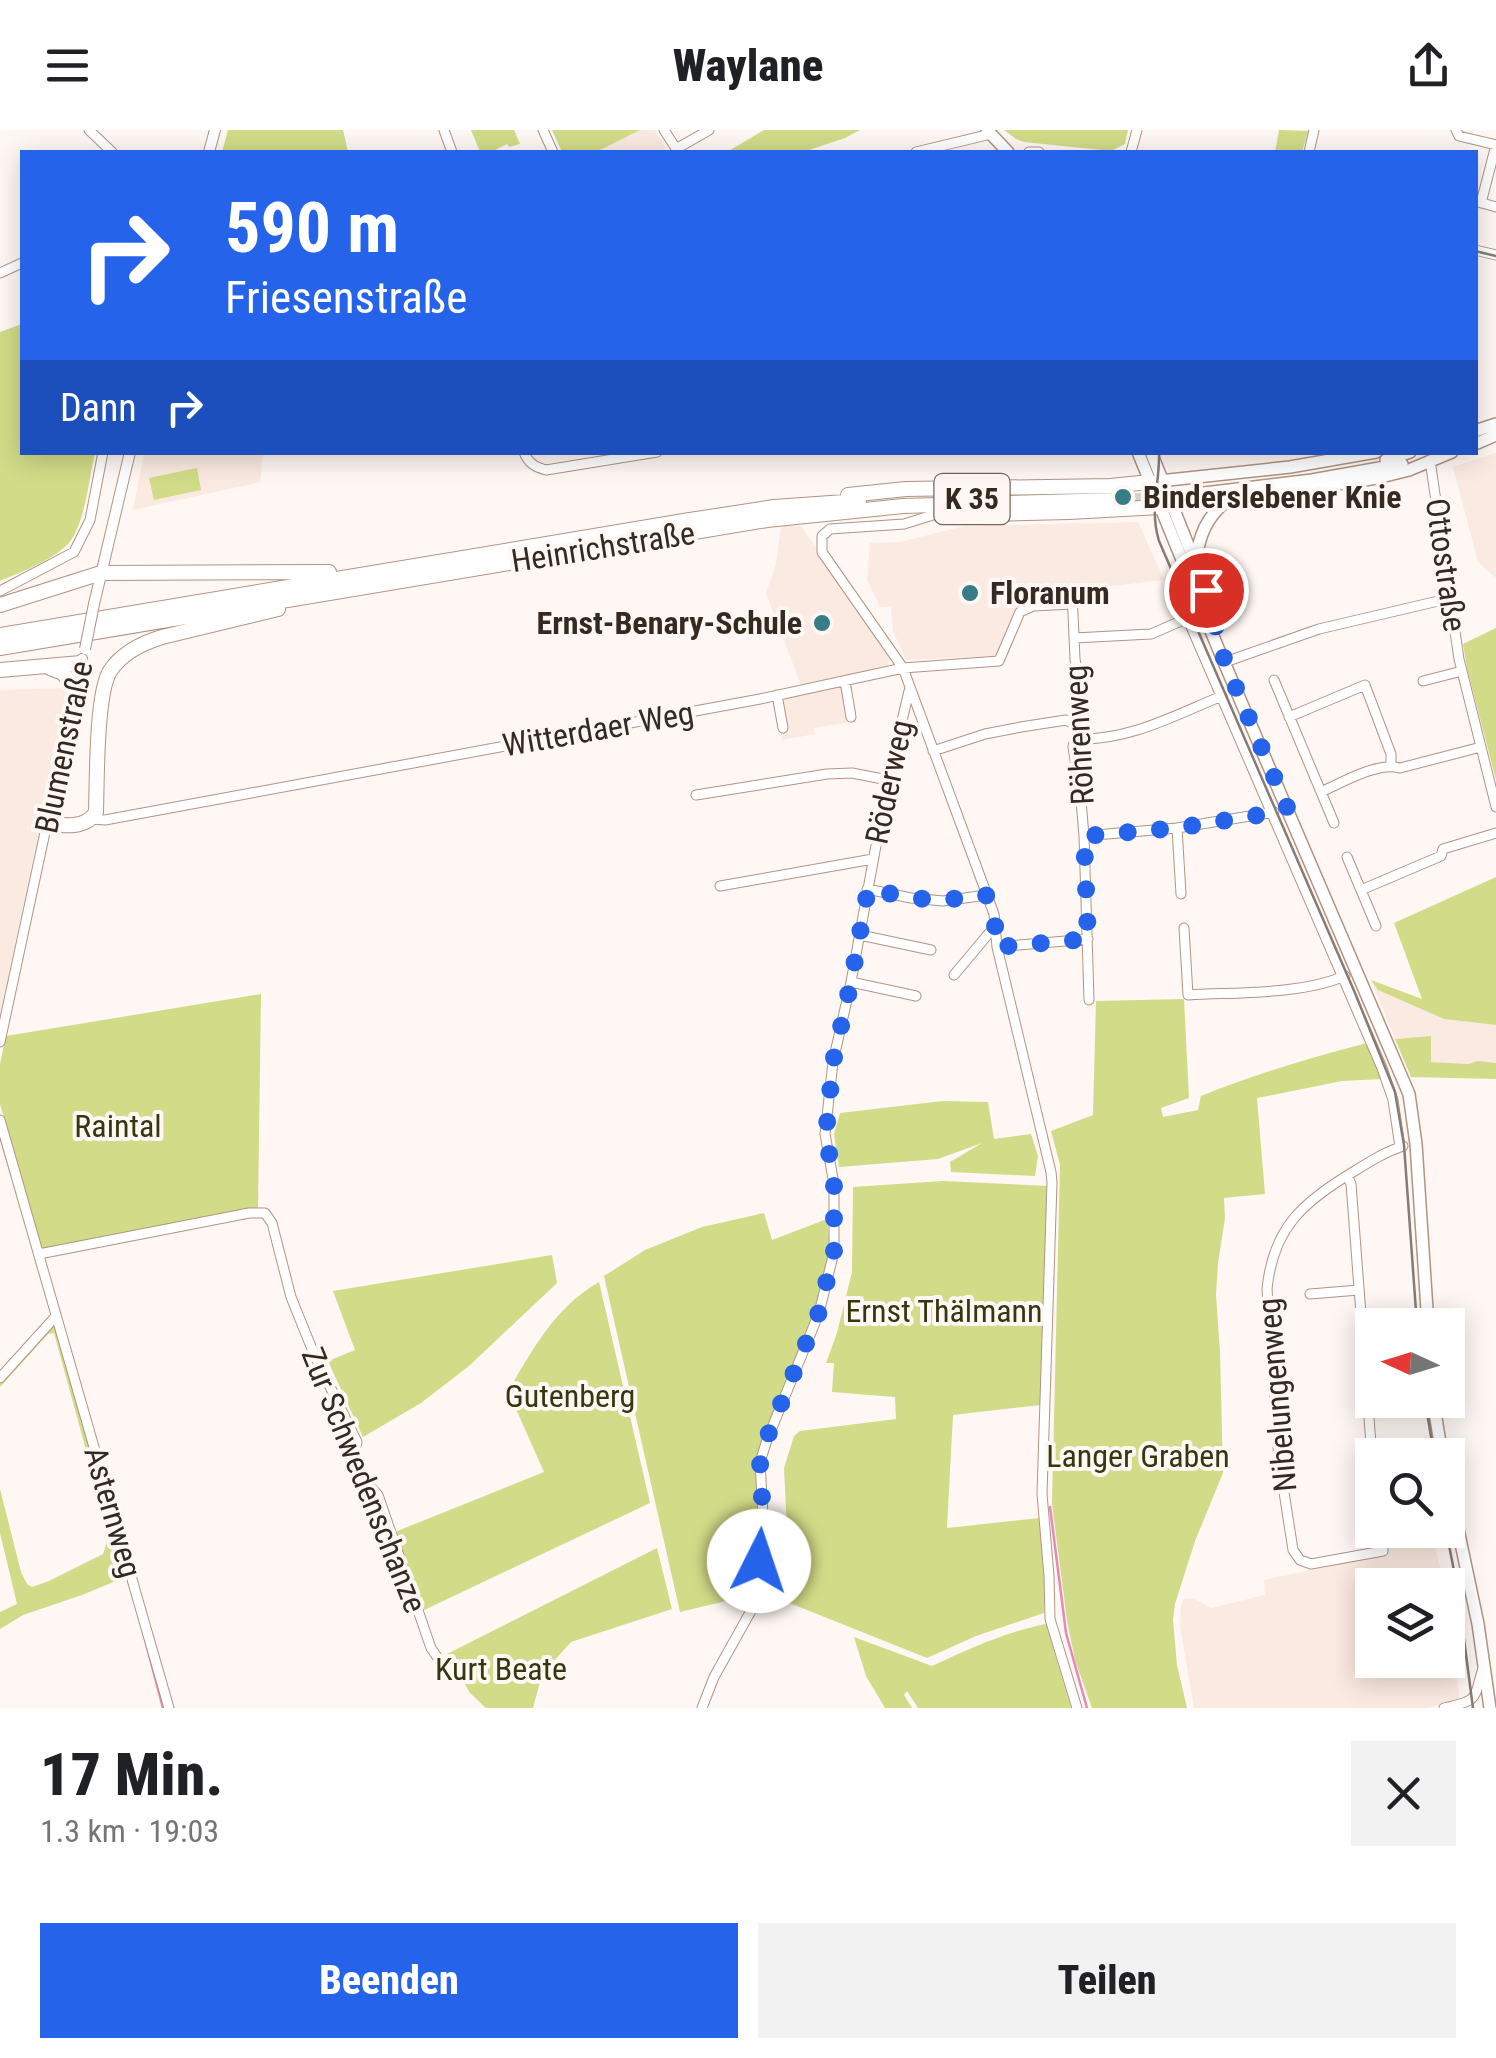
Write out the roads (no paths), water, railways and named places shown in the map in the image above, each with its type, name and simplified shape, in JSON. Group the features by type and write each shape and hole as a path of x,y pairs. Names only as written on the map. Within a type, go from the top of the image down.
{"highway":[{"name":"K 35","path":"1156,482 906,490 834,496 826,508 933,515 1166,507"},
{"name":"Heinrichstraße","path":"92,619 690,520 826,508 1119,497"},
{"name":"Heinrichstraße","path":"92,619 314,594 826,508"},
{"path":"0,605 102,573 369,572"},
{"path":"47,824 74,826 92,819 96,812 104,687 110,672 126,654 162,637 305,603 314,594"},
{"name":"K 35","path":"0,635 92,619"},
{"name":"K 35","path":"0,648 92,619"},
{"path":"0,670 44,666 83,656"},
{"path":"44,666 63,673 75,690"}],"main road":[{"path":"1140,455 1156,482 1225,662 1401,1073 1412,1106 1427,1308"},
{"path":"1152,455 1156,482"},
{"name":"K 35","path":"1156,482 1363,455"},
{"name":"K 35","path":"1402,455 1196,492 1312,480 1430,460"},
{"name":"K 35","path":"1166,507 1377,478 1444,455"},
{"path":"1195,565 1205,526 1228,500"},
{"path":"1166,507 1210,603 1225,662"},
{"path":"1462,1548 1492,1698"}],"street":[{"path":"89,130 110,150"},
{"path":"679,150 709,130"},
{"path":"1456,130 1459,136 1496,145 1478,202 1496,207"},
{"path":"923,150 989,132"},
{"path":"0,592 74,552 90,520 102,455"},
{"name":"Blumenstraße","path":"0,1042 129,455"},
{"path":"525,455 536,467 553,470 640,455"},
{"name":"Ottostraße","path":"1430,460 1462,671 1496,807"},
{"path":"933,515 904,524 830,529 820,544 903,668 994,914 997,947 1052,1182 1042,1494 1050,1619 1076,1708"},
{"path":"1173,585 1386,1078 1400,1146"},
{"name":"Röhrenweg","path":"1072,591 1075,659 1083,711 1073,747 1082,800 1089,1000"},
{"path":"1225,662 1282,640 1359,618 1451,598"},
{"name":"Witterdaer Weg","path":"92,819 105,820 777,695 903,668 999,661 1020,612 1033,606 1072,604"},
{"path":"1074,638 1151,634 1188,618"},
{"name":"Ottostraße","path":"1423,681 1462,671"},
{"path":"1274,680 1334,823"},
{"path":"845,681 851,717"},
{"path":"1290,717 1366,686 1391,754 1391,765"},
{"name":"Röderweg","path":"702,1708 714,1677 752,1610 764,1534 760,1462 819,1312 834,1252 834,1184 826,1134 833,1062 909,688"},
{"path":"777,695 783,728"},
{"path":"1076,739 1137,732 1222,696"},
{"path":"933,751 984,734 1066,720 1080,727"},
{"path":"1321,792 1380,767 1400,768 1481,747"},
{"path":"696,795 827,774 852,773 888,780"},
{"path":"1084,836 1177,828 1272,813 1287,807"},
{"path":"1177,828 1180,894"},
{"path":"1361,890 1441,856 1443,849 1496,834"},
{"path":"1347,857 1376,926"},
{"path":"720,886 873,859"},
{"path":"868,889 943,900 986,895"},
{"path":"954,975 995,926"},
{"path":"1184,928 1188,994 1321,985 1357,971"},
{"path":"860,935 930,950"},
{"path":"997,947 1088,939"},
{"path":"851,982 916,996"},
{"path":"0,1120 56,1316 0,1378"},
{"name":"Nibelungenweg","path":"1383,1548 1311,1564 1300,1560 1293,1550 1279,1460 1267,1298 1269,1270 1292,1218 1314,1198 1400,1146 1416,1144"},
{"path":"1347,1176 1351,1184 1370,1438"},
{"name":"Zur Schwedenschanze","path":"39,1254 250,1212 265,1213 272,1223 292,1296 314,1354 357,1442 353,1468 378,1495 430,1648 451,1677"},
{"path":"1310,1294 1358,1290"},
{"name":"Asternweg","path":"56,1316 168,1708"},
{"path":"1444,1708 1474,1698 1485,1660"}],"waterway":[{"path":"0,1136 12,1176"},
{"path":"1050,1507 1066,1633 1087,1708"},
{"path":"143,1632 163,1708"}],"tunnel":[{"path":"1119,500 1196,494"}],"tram line":[{"path":"1478,252 1496,256"},
{"path":"1159,455 1155,507 1159,541 1395,1092 1404,1145 1416,1308"},
{"path":"1428,1418 1431,1438"},
{"path":"1450,1548 1473,1708"}],"place":[{"name":"Binderslebener Knie","path":"1123,497"},
{"name":"Floranum","path":"970,593"},
{"name":"Ernst-Benary-Schule","path":"822,623"}],"park label":[{"name":"Raintal","path":"118,1126"},
{"name":"Ernst Thälmann","path":"944,1311"},
{"name":"Gutenberg","path":"570,1396"},
{"name":"Langer Graben","path":"1138,1456"},
{"name":"Kurt Beate","path":"501,1669"}]}
